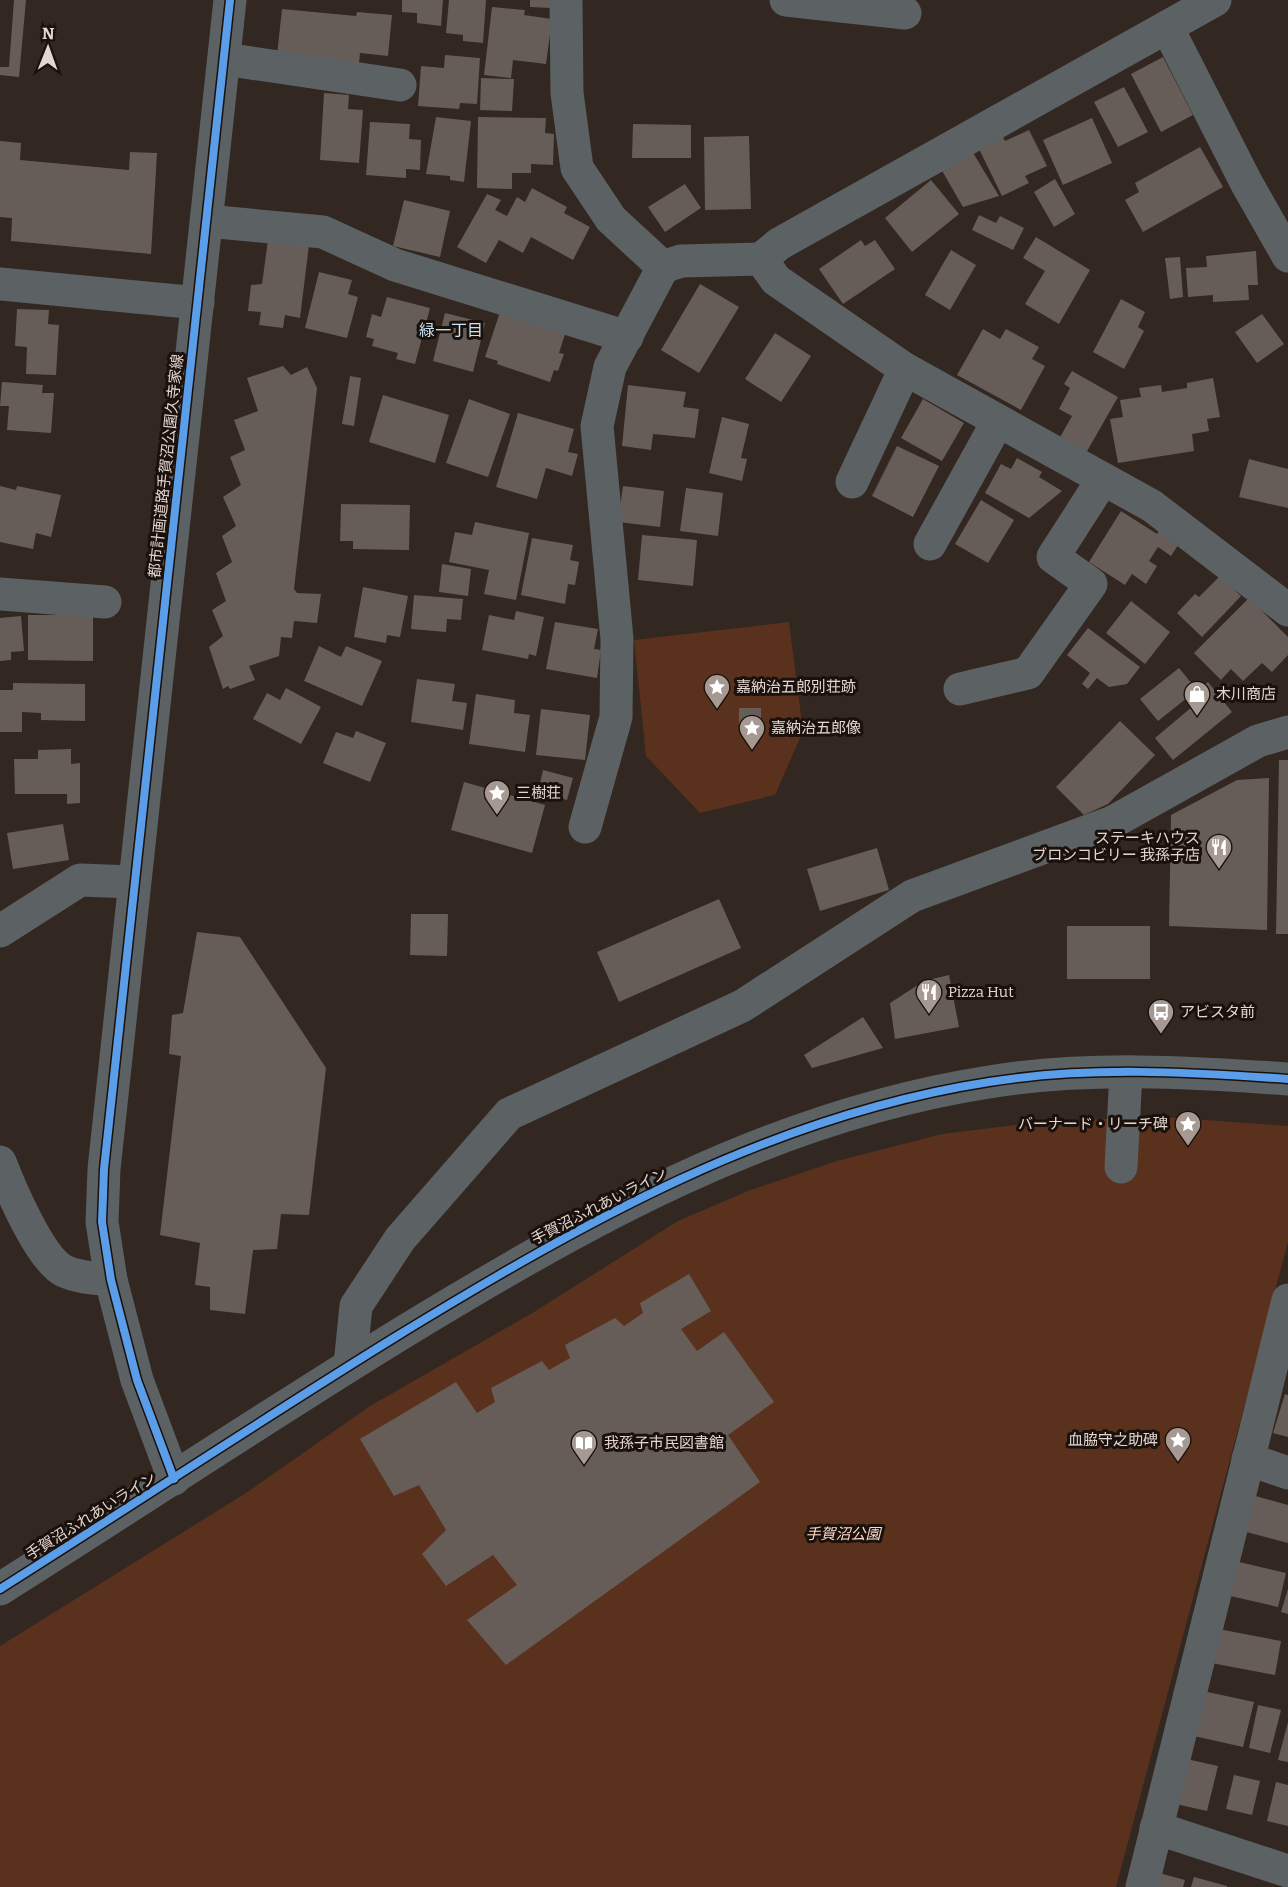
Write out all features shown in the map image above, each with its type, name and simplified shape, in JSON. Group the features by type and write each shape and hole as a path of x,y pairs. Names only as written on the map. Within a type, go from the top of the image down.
{"street":[{"name":"都市計画道路手賀沼公園久寺家線","path":"174,1479 137,1380 111,1280 102,1222 104,1170 133,882 230,0"},
{"path":"566,0 567,93 577,168 611,219 641,244 663,267"},
{"path":"786,0 905,13"},
{"path":"585,827 616,717 617,639 597,426 610,367 663,267 681,261 761,259 789,238 1215,0"},
{"path":"1167,27 1247,184 1288,256"},
{"path":"224,59 400,85"},
{"path":"207,220 323,232 395,265 627,337"},
{"path":"761,259 776,280 905,369 1152,506 1288,610"},
{"path":"0,284 198,303"},
{"path":"852,482 905,369"},
{"path":"930,544 998,420"},
{"path":"960,688 1028,673 1091,584 1053,557 1103,479"},
{"path":"0,594 105,602"},
{"path":"350,1365 356,1306 400,1239 509,1114 742,1006 912,896 1113,822 1258,741 1288,732"},
{"path":"1,919 80,880 133,882"},
{"name":"手賀沼ふれあいライン","path":"0,1588 350,1365 525,1258 740,1151 799,1128 872,1106 990,1081 1069,1074 1170,1072 1288,1079"},
{"path":"1122,1167 1126,1073"},
{"path":"0,1162 36,1238 62,1270 83,1277 111,1280"},
{"path":"1142,1887 1288,1300"},
{"path":"1248,1459 1288,1473"},
{"path":"1156,1828 1288,1871"}],"green space":[{"path":"789,622 803,731 775,795 700,813 646,756 634,640"},
{"name":"手賀沼公園","path":"1149,1116 1288,1126 1288,1242 1116,1887 0,1887 0,1646 246,1493 370,1406 534,1312 678,1221 748,1191 837,1161 942,1134 1015,1125"}],"building":[{"path":"14,0 26,0 19,77 0,75 0,67 9,67"},
{"path":"402,0 443,0 441,26 417,23 417,13 402,12"},
{"path":"449,0 486,0 483,43 463,41 463,35 446,33"},
{"path":"530,0 551,0 551,8 530,7"},
{"path":"492,7 525,10 524,15 552,19 546,64 513,60 511,78 484,75"},
{"path":"282,9 356,16 357,12 392,15 388,56 360,53 359,63 277,55"},
{"path":"445,55 480,58 477,104 460,103 459,109 418,106 421,66 444,68"},
{"path":"1163,57 1193,115 1161,132 1131,74"},
{"path":"481,78 514,79 512,111 480,110"},
{"path":"1124,87 1148,132 1118,147 1094,102"},
{"path":"324,93 349,95 348,109 363,110 359,163 320,160"},
{"path":"436,117 471,121 464,182 450,180 450,176 426,174"},
{"path":"478,117 546,118 545,133 554,134 553,165 531,164 531,173 512,173 512,189 477,188"},
{"path":"1092,118 1112,163 1063,185 1043,140"},
{"path":"370,122 410,124 409,139 421,140 420,170 406,169 406,178 366,175"},
{"path":"633,124 691,125 691,158 632,158"},
{"path":"1029,130 1047,166 1025,176 1029,183 1002,196 978,147 1002,135 1005,141"},
{"path":"749,136 751,209 705,210 704,137"},
{"path":"0,141 21,143 20,160 129,170 130,152 157,153 151,254 11,241 12,218 0,217"},
{"path":"1200,147 1223,187 1143,232 1125,200 1139,192 1135,183"},
{"path":"972,151 999,196 963,207 941,169"},
{"path":"1055,179 1075,214 1054,227 1034,192"},
{"path":"931,180 959,214 912,252 885,218"},
{"path":"685,184 701,208 665,232 648,207"},
{"path":"532,188 567,207 564,213 590,227 573,260 531,237 523,253 499,240 486,263 457,247 487,194 501,200 495,210 507,216 517,197 525,202"},
{"path":"404,200 450,211 440,257 393,246"},
{"path":"979,215 996,223 1000,216 1024,228 1013,250 972,230"},
{"path":"1036,237 1090,270 1059,324 1025,304 1045,271 1023,258"},
{"path":"268,240 309,245 300,318 285,315 283,328 259,325 261,312 248,311 251,285 262,284"},
{"path":"861,240 865,246 875,240 895,269 843,304 819,269"},
{"path":"951,250 976,265 950,310 925,295"},
{"path":"1256,251 1258,285 1248,285 1249,300 1213,302 1213,295 1188,297 1186,268 1207,267 1206,256"},
{"path":"1180,257 1183,297 1170,299 1165,258"},
{"path":"319,272 352,280 348,294 358,297 347,338 305,328"},
{"path":"700,284 739,307 699,373 661,350"},
{"path":"387,297 430,308 415,364 396,359 398,353 372,346 374,339 366,337 372,314 381,317"},
{"path":"1121,299 1145,312 1138,327 1144,331 1124,369 1093,352"},
{"path":"17,309 49,310 48,324 59,325 56,375 26,374 27,347 15,346"},
{"path":"500,312 565,334 559,353 564,354 558,371 554,370 550,382 497,364 498,361 485,357"},
{"path":"445,313 485,323 473,372 433,361"},
{"path":"1262,314 1284,344 1257,363 1235,332"},
{"path":"983,329 1000,339 1006,329 1039,347 1032,359 1045,366 1021,410 957,375"},
{"path":"775,333 811,356 781,402 745,379"},
{"path":"283,366 291,375 307,367 317,388 294,589 297,593 321,594 317,623 294,621 292,638 281,637 279,656 249,666 255,680 230,689 228,686 223,689 209,647 223,636 212,610 226,601 216,573 232,562 222,536 236,526 223,497 241,485 230,457 245,450 234,420 258,411 247,378"},
{"path":"1072,371 1118,397 1086,453 1059,439 1072,416 1059,409 1070,388 1064,384"},
{"path":"350,376 361,378 354,426 342,424"},
{"path":"1213,378 1220,417 1207,419 1209,431 1192,434 1194,451 1118,463 1110,419 1123,417 1120,400 1141,397 1139,388 1161,385 1162,392 1187,388 1187,383"},
{"path":"2,382 43,385 42,393 54,393 51,433 7,430 9,406 0,406"},
{"path":"628,385 686,392 683,407 699,409 695,438 653,434 651,450 622,446"},
{"path":"383,395 449,415 435,463 369,442"},
{"path":"469,399 510,414 488,477 446,463"},
{"path":"923,399 964,423 942,461 901,438"},
{"path":"518,413 574,429 568,452 578,454 572,476 546,468 537,499 496,487"},
{"path":"722,417 749,424 741,458 747,459 742,481 709,473"},
{"path":"897,446 939,466 913,517 872,496"},
{"path":"1017,458 1042,472 1039,477 1062,491 1029,518 985,493 1001,464 1011,469"},
{"path":"1249,459 1288,469 1288,508 1239,497"},
{"path":"0,486 16,490 17,486 61,495 51,537 36,533 33,549 0,542"},
{"path":"623,486 664,491 660,527 618,522"},
{"path":"686,488 723,493 718,536 680,531"},
{"path":"981,500 1014,520 988,563 955,544"},
{"path":"341,504 410,505 409,550 353,549 353,541 340,541"},
{"path":"1121,511 1157,534 1160,529 1180,542 1171,556 1158,547 1149,561 1157,566 1146,584 1132,574 1125,585 1089,562"},
{"path":"475,522 529,533 516,600 484,594 489,570 449,562 455,532 472,535"},
{"path":"642,535 697,540 693,586 638,580"},
{"path":"532,538 573,545 570,560 579,562 575,585 568,584 565,604 521,595"},
{"path":"442,564 471,569 468,596 439,592"},
{"path":"1220,576 1241,596 1202,637 1177,613 1195,594 1199,597"},
{"path":"363,587 408,596 400,637 387,635 386,643 354,637"},
{"path":"414,595 463,599 461,620 447,619 446,632 411,629"},
{"path":"1249,598 1288,637 1288,655 1272,672 1262,663 1243,681 1231,669 1221,680 1194,653"},
{"path":"1131,601 1170,632 1145,664 1106,633"},
{"path":"516,611 544,617 536,656 529,654 528,659 482,650 489,615 514,620"},
{"path":"28,615 93,615 93,661 28,660"},
{"path":"21,616 24,651 11,652 11,660 0,661 0,618"},
{"path":"555,622 598,629 594,649 601,650 597,678 546,669"},
{"path":"1088,628 1140,667 1127,684 1109,687 1097,678 1088,689 1082,684 1090,673 1067,655"},
{"path":"319,646 341,657 346,646 382,661 362,706 304,681"},
{"path":"1179,668 1197,690 1158,721 1140,699"},
{"path":"417,679 455,684 452,701 467,703 463,730 411,722"},
{"path":"1208,682 1232,712 1173,760 1155,738 1205,696 1199,689"},
{"path":"13,683 85,684 85,721 41,720 41,713 22,712 22,732 0,732 0,690 13,690"},
{"path":"286,688 321,707 301,744 253,719 267,693 280,700"},
{"path":"476,694 515,700 514,713 530,715 525,752 469,744"},
{"path":"739,708 761,708 761,731 739,730"},
{"path":"541,709 590,715 585,760 536,755"},
{"path":"1120,721 1155,755 1108,804 1084,815 1056,787"},
{"path":"356,731 386,743 370,782 323,763 336,732 353,738"},
{"path":"71,749 71,764 80,763 80,803 67,804 67,794 15,794 14,759 38,759 38,750"},
{"path":"1279,760 1288,760 1288,934 1276,934"},
{"path":"543,770 573,778 567,800 538,792"},
{"name":"ステーキハウス ブロンコビリー 我孫子店","path":"1269,778 1267,930 1169,926 1171,815 1237,780"},
{"path":"464,782 545,805 532,853 451,830"},
{"path":"63,824 69,860 13,869 7,833"},
{"path":"877,848 889,890 820,911 807,869"},
{"path":"719,899 741,948 619,1002 597,952"},
{"path":"411,914 448,914 447,956 410,955"},
{"path":"1067,926 1150,926 1150,979 1067,979"},
{"path":"197,932 240,937 326,1068 309,1215 281,1214 277,1249 253,1250 245,1314 210,1310 210,1287 195,1285 200,1243 160,1235 181,1056 169,1054 172,1015 183,1013"},
{"path":"949,975 959,1027 895,1039 890,1003 924,981"},
{"path":"863,1017 883,1048 812,1068 804,1055"},
{"path":"689,1274 711,1311 681,1329 697,1351 724,1332 774,1402 728,1435 760,1482 506,1665 467,1620 517,1585 493,1555 446,1586 422,1554 446,1530 419,1485 394,1496 360,1439 456,1382 477,1413 495,1402 491,1388 542,1361 549,1370 570,1358 565,1345 615,1318 624,1326 643,1313 640,1303"},
{"path":"1285,1394 1288,1395 1288,1437 1273,1433"},
{"path":"1248,1494 1288,1505 1288,1543 1239,1530"},
{"path":"1235,1561 1286,1573 1278,1607 1226,1595"},
{"path":"1288,1589 1288,1614 1281,1612"},
{"path":"1213,1628 1281,1641 1275,1675 1206,1662"},
{"path":"1203,1691 1254,1702 1243,1747 1194,1736"},
{"path":"1258,1705 1281,1710 1270,1753 1249,1748"},
{"path":"1288,1722 1288,1762 1278,1760"},
{"path":"1182,1758 1218,1766 1207,1811 1171,1803"},
{"path":"1234,1775 1260,1781 1252,1815 1226,1809"},
{"path":"1276,1782 1288,1785 1288,1826 1267,1821"},
{"path":"1155,1872 1185,1880 1183,1887 1151,1887"},
{"path":"1194,1877 1227,1886 1227,1887 1191,1887"}],"cycle path":[{"path":"174,1479 137,1380 111,1280 102,1222 104,1169 230,0"},
{"path":"0,1589 298,1398 467,1294 609,1214 755,1147 830,1120 908,1098 1026,1077 1139,1072 1288,1079"}],"place":[{"name":"嘉納治五郎別荘跡","path":"717,710"},
{"name":"木川商店","path":"1197,717"},
{"name":"嘉納治五郎像","path":"752,751"},
{"name":"三樹荘","path":"497,816"},
{"name":"ステーキハウス ブロンコビリー 我孫子店","path":"1219,870"},
{"name":"Pizza Hut","path":"929,1015"},
{"name":"アビスタ前","path":"1161,1035"},
{"name":"バーナード・リーチ碑","path":"1188,1147"},
{"name":"血脇守之助碑","path":"1178,1463"},
{"name":"我孫子市民図書館","path":"584,1466"}],"district":[{"name":"緑一丁目","path":"451,330"}]}
